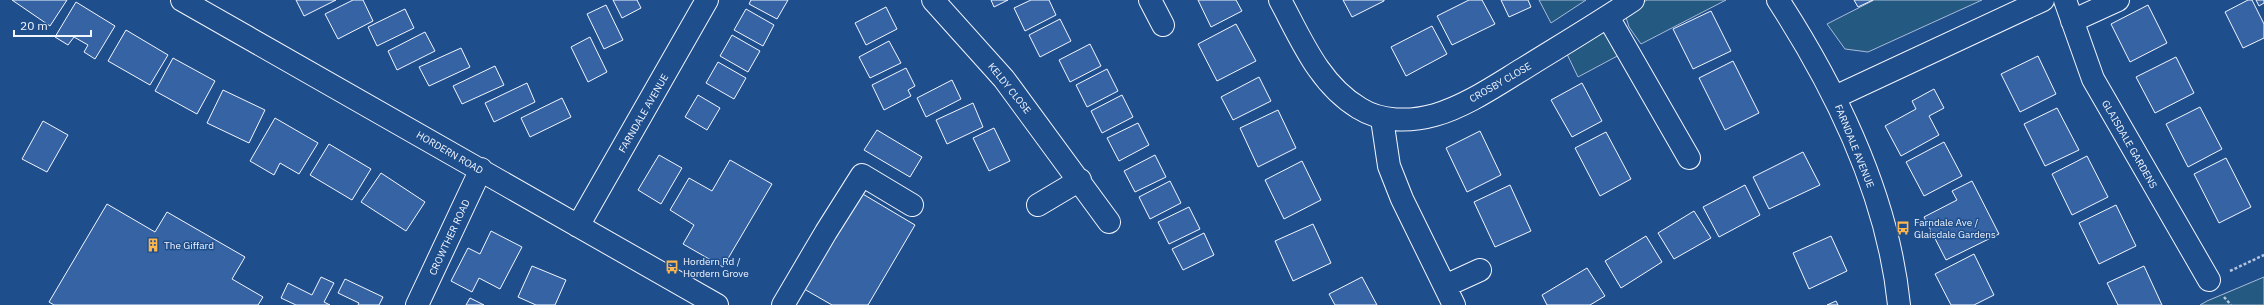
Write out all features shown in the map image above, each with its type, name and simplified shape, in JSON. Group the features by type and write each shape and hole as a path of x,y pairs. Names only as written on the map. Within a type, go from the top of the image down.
{"street":[{"name":"HORDERN ROAD","path":"182,0 481,169 707,302"},
{"name":"FARNDALE AVENUE","path":"578,226 707,0"},
{"name":"KELDY CLOSE","path":"934,0 1004,79 1080,180 1109,222"},
{"path":"1150,0 1163,25"},
{"name":"CROSBY CLOSE","path":"1280,0 1316,66 1339,93 1359,109 1382,119 1408,119 1435,115 1476,97 1608,17 1633,0"},
{"name":"FARNDALE AVENUE","path":"1778,0 1800,34 1835,97 1876,198 1888,241 1899,305"},
{"path":"1835,97 2043,0"},
{"name":"GLAISDALE GARDENS","path":"2065,0 2093,79 2209,280"},
{"path":"2072,21 2118,0"},
{"path":"1608,17 1689,158"},
{"path":"1382,119 1389,166 1402,199 1449,296 1480,270"},
{"name":"CROWTHER ROAD","path":"417,305 481,169"},
{"path":"783,305 826,232 862,176 912,205"},
{"path":"1038,205 1080,180"}],"path":[{"path":"2209,280 2264,255"}],"shaded area":[{"path":"1539,0 1586,0 1551,23"},
{"path":"1647,0 1726,0 1641,44 1629,27 1625,14"},
{"path":"1874,0 1982,0 1868,52 1845,49 1827,24"},
{"path":"1599,29 1611,37 1621,54 1578,77 1565,50"},
{"path":"2264,277 2264,305 2200,305 2207,301"}],"building":[{"path":"12,0 67,0 50,26"},
{"path":"296,0 336,0 304,16"},
{"path":"353,0 363,0 373,21 338,39 325,14"},
{"path":"613,0 637,0 641,8 622,18"},
{"path":"751,0 788,0 777,19 749,4"},
{"path":"991,0 1008,0 994,7"},
{"path":"1031,0 1049,0 1056,15 1025,31 1014,8"},
{"path":"1198,0 1236,0 1242,11 1211,27"},
{"path":"1343,0 1384,0 1384,1 1352,17"},
{"path":"1469,0 1482,0 1495,24 1452,45 1437,16"},
{"path":"1501,0 1528,0 1531,7 1509,17"},
{"path":"1854,0 1873,0 1858,7"},
{"path":"2248,0 2252,0 2264,24 2264,38 2243,48 2225,12"},
{"path":"2256,0 2264,0 2264,3 2259,6"},
{"path":"76,2 115,26 95,59 84,52 88,45 74,37 68,45 55,37"},
{"path":"606,5 623,40 604,49 587,14"},
{"path":"2148,5 2167,43 2130,62 2111,24"},
{"path":"886,7 897,29 866,45 855,23"},
{"path":"405,9 414,28 377,46 368,27"},
{"path":"746,9 774,25 763,46 734,30"},
{"path":"1711,11 1731,51 1693,69 1673,29"},
{"path":"1060,19 1071,41 1040,57 1029,35"},
{"path":"1236,24 1256,61 1217,81 1198,44"},
{"path":"1432,26 1447,54 1406,76 1391,47"},
{"path":"126,30 168,55 150,85 108,61"},
{"path":"425,32 435,51 397,70 388,51"},
{"path":"732,35 760,51 748,72 720,56"},
{"path":"590,37 607,72 588,82 571,47"},
{"path":"889,41 901,63 870,78 859,57"},
{"path":"1090,44 1101,66 1070,82 1059,60"},
{"path":"461,48 470,67 429,86 419,67"},
{"path":"2038,56 2056,94 2020,112 2001,74"},
{"path":"2176,57 2194,93 2155,113 2136,77"},
{"path":"173,58 215,81 197,114 155,91"},
{"path":"1733,61 1759,113 1725,130 1699,78"},
{"path":"718,62 746,78 734,99 706,83"},
{"path":"495,66 504,85 462,104 453,86"},
{"path":"906,68 915,86 908,90 911,96 884,110 872,85"},
{"path":"1107,69 1118,91 1087,107 1076,85"},
{"path":"1259,77 1271,101 1233,120 1221,97"},
{"path":"952,80 961,99 926,117 917,98"},
{"path":"527,83 535,102 494,122 485,103"},
{"path":"1582,83 1602,121 1572,137 1551,100"},
{"path":"1934,89 1944,108 1929,116 1939,135 1901,156 1885,126 1916,109 1912,101"},
{"path":"223,90 265,110 249,143 207,123"},
{"path":"698,95 720,108 707,130 685,117"},
{"path":"1122,95 1133,117 1102,133 1091,111"},
{"path":"562,98 571,117 530,137 521,118"},
{"path":"973,103 983,127 947,144 936,120"},
{"path":"2200,107 2222,149 2188,167 2166,124"},
{"path":"2057,108 2079,150 2045,166 2024,124"},
{"path":"1278,110 1296,148 1258,167 1240,128"},
{"path":"275,118 318,143 299,174 280,163 274,175 250,161"},
{"path":"43,121 68,135 47,172 22,159"},
{"path":"1138,123 1149,145 1119,161 1107,138"},
{"path":"994,128 1010,161 989,171 973,138"},
{"path":"877,130 922,157 910,177 864,150"},
{"path":"1480,131 1501,175 1467,192 1446,148"},
{"path":"1606,132 1631,179 1600,196 1575,148"},
{"path":"1944,142 1962,176 1924,196 1906,162"},
{"path":"329,144 371,169 352,200 310,175"},
{"path":"1803,152 1820,185 1769,209 1753,177"},
{"path":"659,155 682,168 661,204 638,190"},
{"path":"1155,155 1166,177 1135,192 1124,171"},
{"path":"2087,156 2108,197 2072,215 2052,174"},
{"path":"2226,158 2251,207 2219,223 2194,174"},
{"path":"730,160 772,184 723,267 683,244 694,225 670,210 689,178 712,191"},
{"path":"1302,161 1321,200 1284,219 1265,180"},
{"path":"381,173 425,202 406,231 361,202"},
{"path":"1170,181 1181,203 1150,219 1139,197"},
{"path":"1972,181 1999,234 1946,260 1924,217 1957,200 1952,191"},
{"path":"1510,185 1531,231 1495,247 1474,202"},
{"path":"1745,185 1760,215 1719,237 1703,207"},
{"path":"856,190 915,225 868,305 832,305 799,286"},
{"name":"The Giffard","path":"107,204 155,232 167,212 245,257 232,279 263,297 258,305 54,305 49,302"},
{"path":"2116,205 2136,246 2099,264 2079,223"},
{"path":"1189,207 1200,229 1169,244 1158,222"},
{"path":"1694,211 1711,238 1674,259 1658,233"},
{"path":"1313,224 1331,263 1293,281 1275,241"},
{"path":"491,231 522,247 500,289 479,278 472,292 451,281 468,248 480,254"},
{"path":"1204,233 1214,255 1183,270 1172,249"},
{"path":"1646,236 1662,262 1621,288 1605,261"},
{"path":"1831,236 1847,271 1809,289 1793,253"},
{"path":"1974,254 1994,295 1974,305 1951,305 1935,274"},
{"path":"532,266 566,280 555,305 536,305 518,297"},
{"path":"2144,266 2162,305 2118,305 2107,283"},
{"path":"1587,268 1605,296 1590,305 1547,305 1542,295"},
{"path":"321,277 334,283 324,302 330,305 296,305 281,298 288,283 312,295"},
{"path":"1362,277 1377,305 1335,305 1329,294"},
{"path":"345,279 383,297 379,305 358,305 359,303 338,293"},
{"path":"470,298 484,305 466,305"},
{"path":"1836,301 1838,305 1827,305"}],"place":[{"name":"Farndale Ave / Glaisdale Gardens","path":"1903,228"},
{"name":"The Giffard","path":"153,245"},
{"name":"Hordern Rd / Hordern Grove","path":"672,267"}]}
